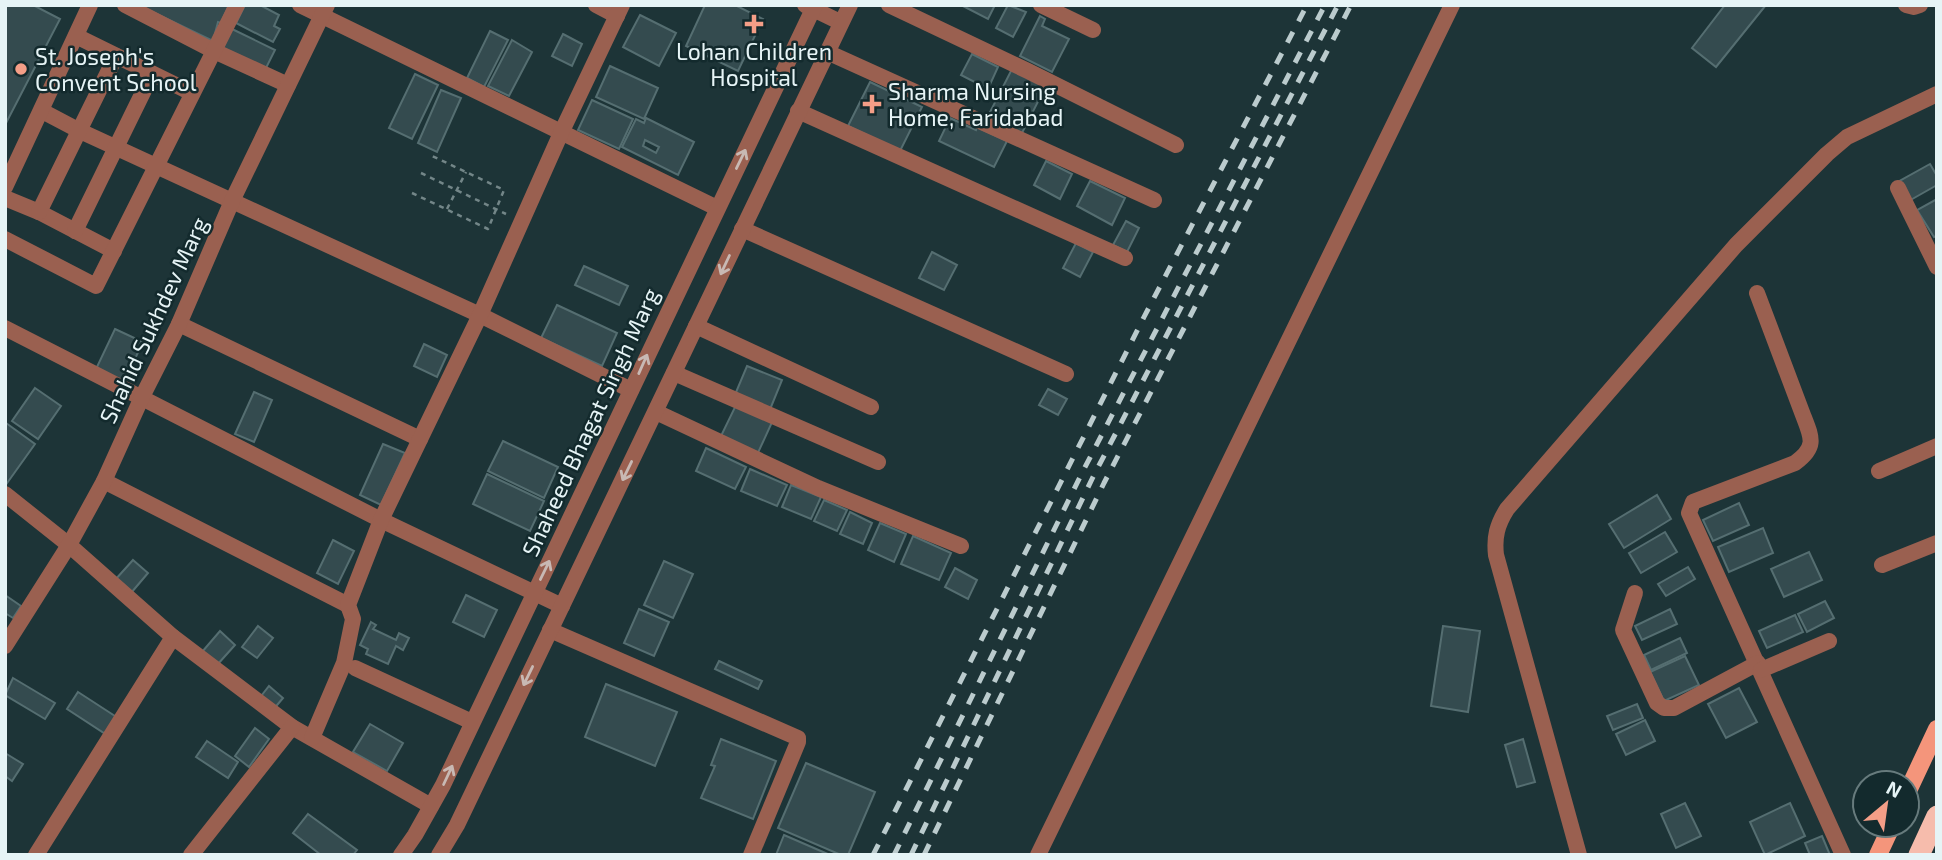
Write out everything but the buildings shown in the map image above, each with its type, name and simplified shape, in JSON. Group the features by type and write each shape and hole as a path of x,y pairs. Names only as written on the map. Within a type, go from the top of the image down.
{"highway":[{"path":"1919,855 1937,816"}],"main road":[{"path":"1918,769 1937,729"},
{"path":"1878,855 1885,839"}],"street":[{"path":"5,187 90,5"},
{"path":"125,5 288,85"},
{"path":"5,239 96,286 237,5"},
{"path":"300,5 325,10 561,133 717,208"},
{"path":"312,738 344,663 353,619 348,605 381,520 480,315 561,133 620,11 596,5"},
{"path":"439,855 457,825 850,5"},
{"path":"889,5 1176,145"},
{"path":"1041,5 1093,30"},
{"path":"1038,855 1452,5"},
{"path":"1906,5 1920,5"},
{"path":"811,7 840,22"},
{"name":"Shaheed Bhagat Singh Marg","path":"401,855 431,806 472,722 811,7"},
{"name":"Shahid Sukhdev Marg","path":"5,646 69,545 104,481 179,324 232,201 325,10"},
{"path":"76,36 192,93"},
{"path":"827,52 1154,200"},
{"path":"39,212 116,56"},
{"path":"75,231 152,74"},
{"path":"1579,855 1496,555 1496,531 1500,520 1516,498 1736,245 1827,154 1847,137 1937,94"},
{"path":"42,111 116,148 480,315 631,390"},
{"path":"799,111 1125,258"},
{"path":"1898,188 1937,267"},
{"path":"5,198 39,212 114,251"},
{"path":"742,229 1066,374"},
{"path":"1757,293 1811,436 1811,446 1807,454 1795,463 1693,502 1689,513 1843,855"},
{"path":"179,324 420,439"},
{"path":"696,326 871,407"},
{"path":"5,328 381,520 562,606"},
{"path":"674,373 878,462"},
{"path":"656,412 818,488 961,546"},
{"path":"1879,471 1937,446"},
{"path":"104,481 348,605"},
{"path":"5,494 69,545 173,637 292,727 431,806"},
{"path":"1882,565 1937,543"},
{"path":"1634,593 1623,630 1657,703 1664,708 1674,708 1760,666 1829,641"},
{"path":"550,631 798,738 751,855"},
{"path":"36,855 173,637"},
{"path":"355,667 472,722"},
{"path":"191,855 292,727"}],"path":[{"path":"412,193 488,229 504,190 430,155"},
{"path":"447,209 466,172"},
{"path":"421,173 522,222"}],"railway":[{"path":"873,855 1144,317 1307,5"},
{"path":"894,855 1083,471 1325,5"},
{"path":"911,855 1093,477 1338,5"},
{"path":"924,855 1104,483 1351,5"}],"place":[{"name":"Lohan Children Hospital","path":"754,24"},
{"name":"St. Joseph's Convent School","path":"21,69"},
{"name":"Sharma Nursing Home, Faridabad","path":"872,104"}]}
